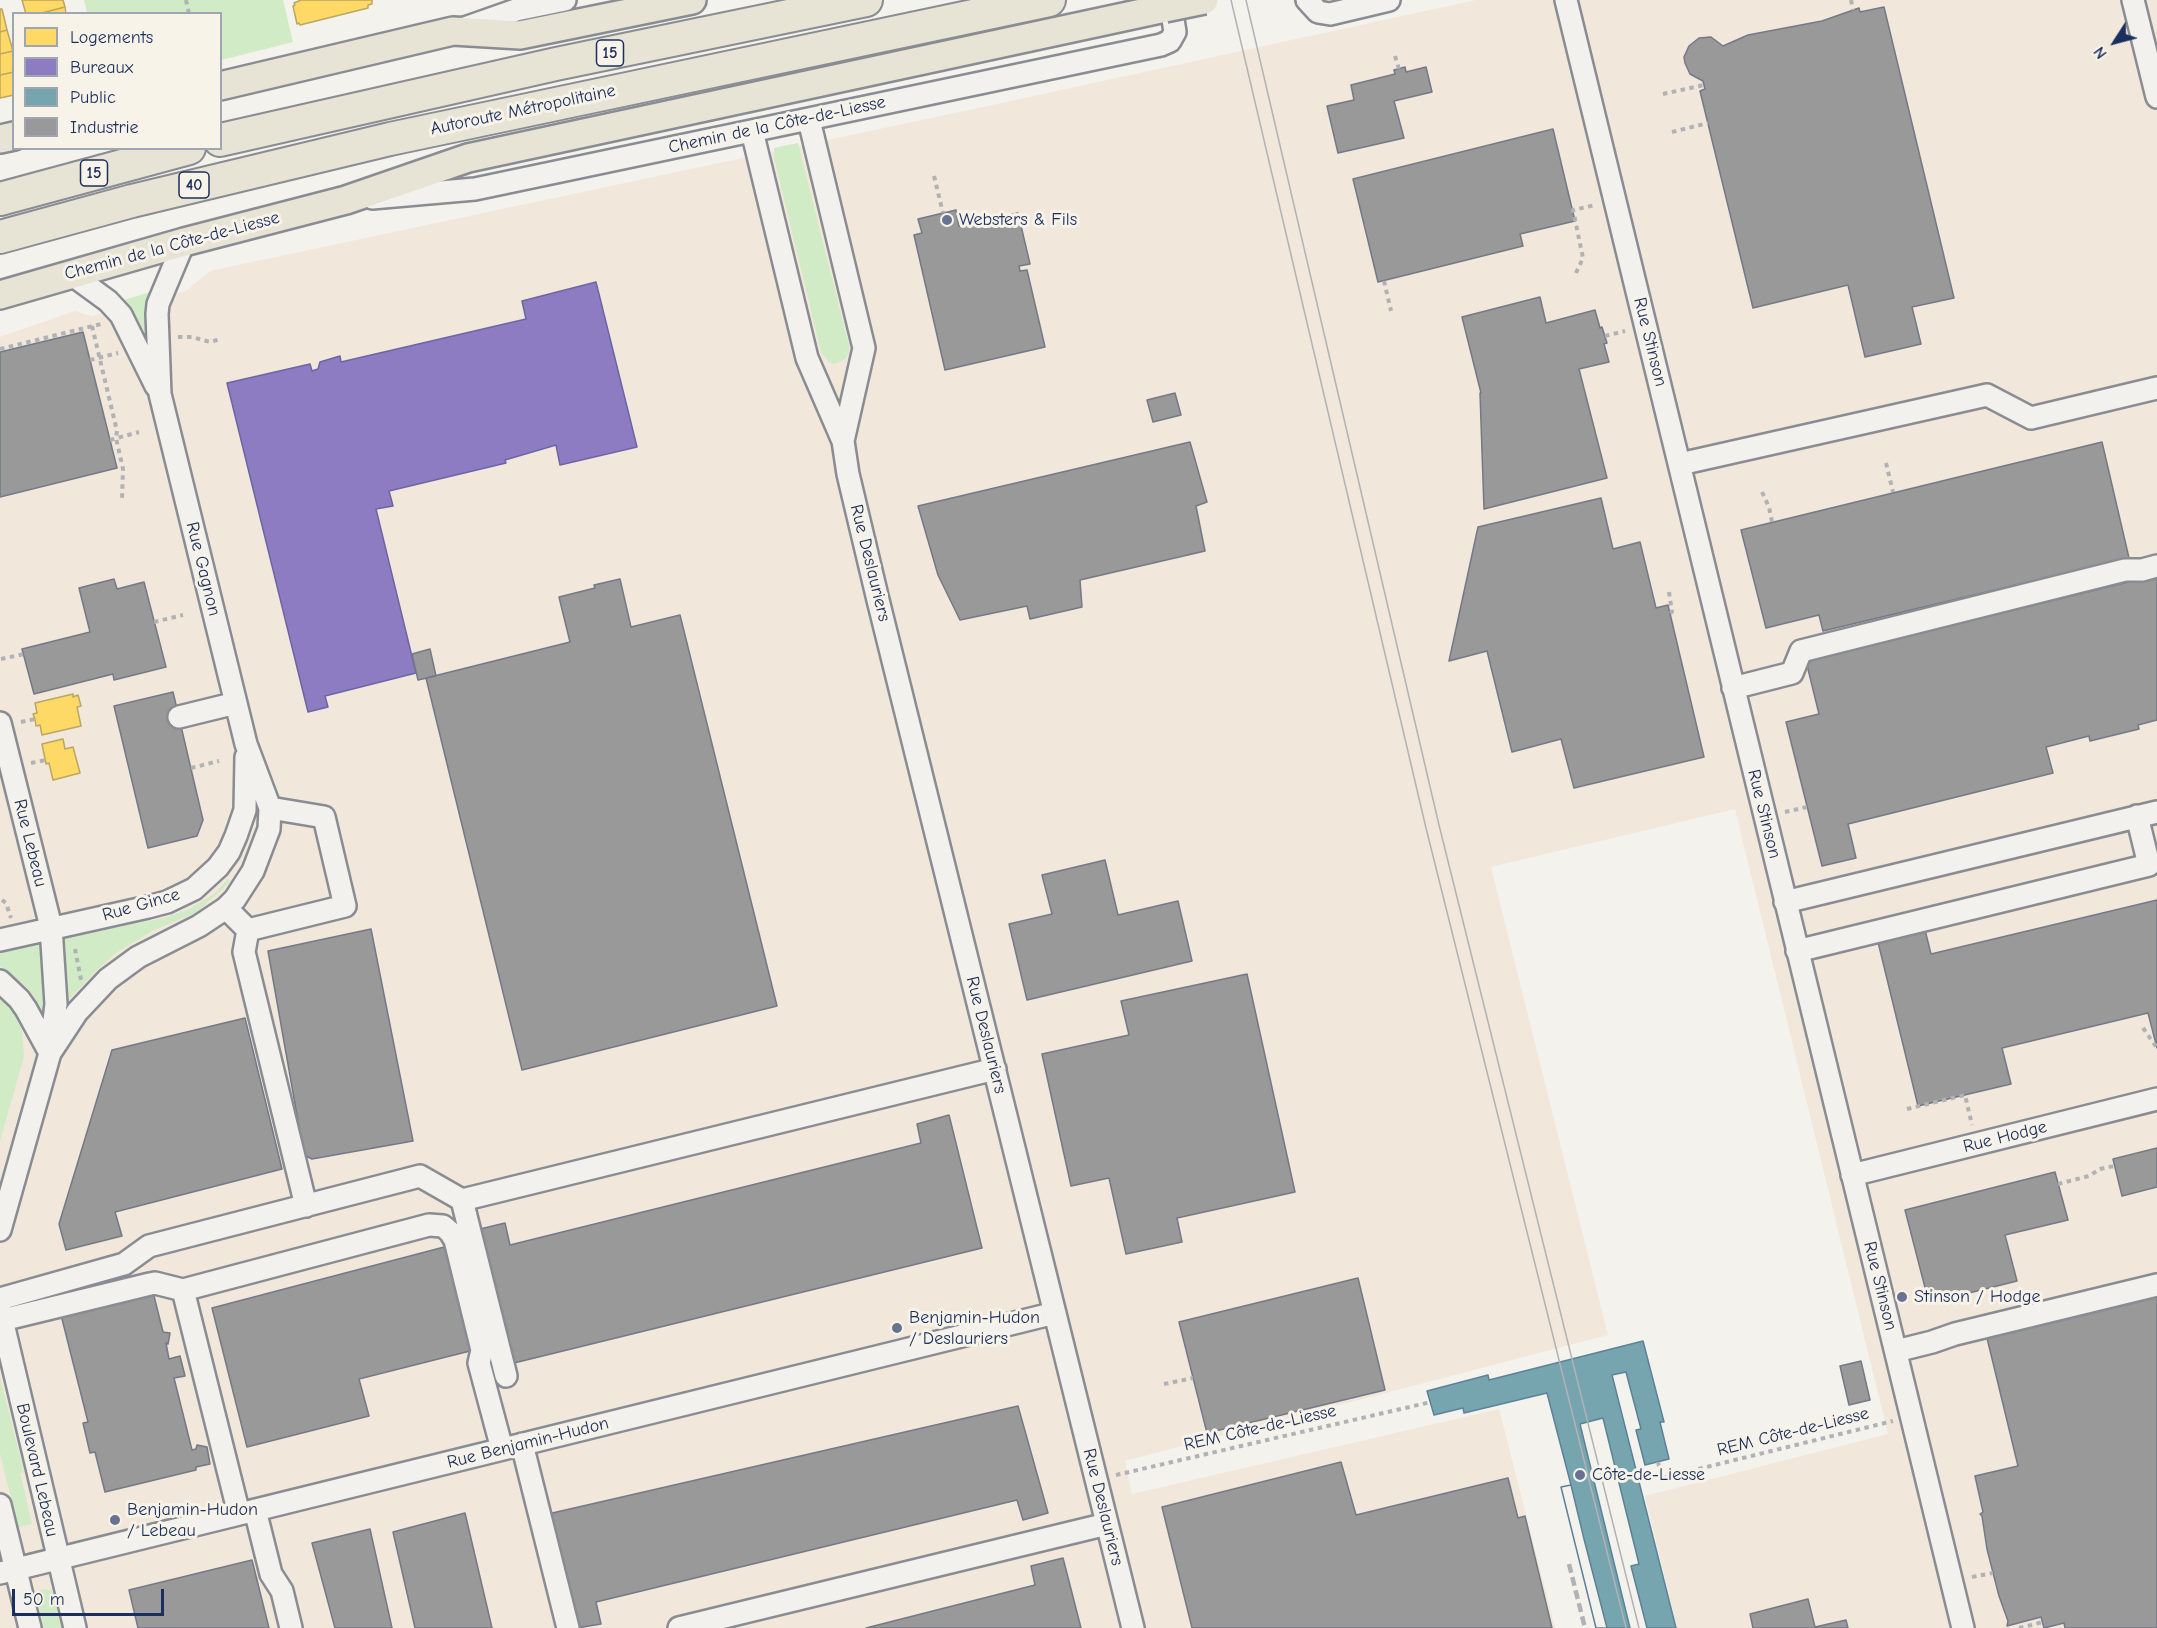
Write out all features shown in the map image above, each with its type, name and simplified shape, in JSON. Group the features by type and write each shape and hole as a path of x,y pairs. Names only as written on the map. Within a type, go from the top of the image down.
{"highway":[{"name":"Autoroute Métropolitaine","path":"222,140 556,64 865,0"},
{"name":"Autoroute Métropolitaine","path":"0,237 132,201 390,139 1049,0"},
{"name":"15","path":"0,199 182,150"}],"main road":[{"path":"222,86 453,32 520,36 692,0"},
{"name":"Chemin de la Côte-de-Liesse","path":"0,295 184,242 346,200 468,158 1204,0"}],"street":[{"path":"453,32 516,10 565,0"},
{"name":"Chemin de la Côte-de-Liesse","path":"346,200 475,189 1166,44 1173,38 1175,32 1170,0"},
{"path":"1307,0 1318,12 1330,14 1389,0"},
{"name":"Rue Stinson","path":"1566,0 1963,1628"},
{"path":"2133,0 2157,98"},
{"name":"Rue Deslauriers","path":"809,120 864,348 843,441"},
{"name":"Rue Deslauriers","path":"752,131 807,358 843,441 873,579 1133,1628"},
{"name":"Rue Gagnon","path":"184,242 158,304 160,394 246,744"},
{"name":"Rue Gagnon","path":"72,274 108,301 121,315 160,394"},
{"path":"1680,465 1987,395 2031,418 2157,388"},
{"path":"1733,688 1792,673 1801,651 2125,570 2142,570 2157,566"},
{"path":"179,717 236,703"},
{"name":"Rue Lebeau","path":"8,723 51,927"},
{"path":"50,1053 77,1012 108,979 138,957 198,926 226,908 243,886 261,853 269,829 270,808 246,744"},
{"name":"Rue Gince","path":"0,940 167,902 194,889 207,879 229,852 245,810 246,744"},
{"path":"248,930 345,906 324,817 270,808"},
{"path":"1785,902 2147,814 2149,865 1797,951"},
{"path":"226,908 248,930"},
{"path":"0,1230 9,1175 50,1053 56,1004 51,927"},
{"path":"248,930 244,952 306,1206"},
{"path":"0,981 26,1009 50,1053"},
{"path":"0,1310 124,1264 149,1246 420,1176 462,1200 995,1069"},
{"name":"Rue Hodge","path":"1852,1175 2157,1099"},
{"path":"462,1200 506,1376"},
{"path":"0,1310 156,1283 160,1286 183,1290 429,1225 443,1226 455,1240 482,1350 479,1363 502,1449"},
{"path":"1896,1351 1955,1334 2157,1285"},
{"path":"183,1290 247,1512 271,1574 282,1591 291,1628"},
{"name":"Boulevard Lebeau","path":"0,1310 75,1628"},
{"name":"Rue Benjamin-Hudon","path":"8,1571 1055,1313"},
{"path":"522,1444 568,1628"},
{"path":"0,1505 8,1571 30,1628"},
{"path":"679,1628 1107,1524"}],"path":[{"path":"1851,0 1853,10"},
{"path":"1395,56 1399,69"},
{"path":"1663,94 1704,85"},
{"path":"1672,132 1708,123"},
{"path":"934,176 943,213"},
{"path":"1576,273 1583,258 1573,210 1595,206"},
{"path":"1384,281 1391,311"},
{"path":"0,349 108,322"},
{"path":"92,326 117,431 116,438 123,469 122,499"},
{"path":"1605,336 1625,331"},
{"path":"177,337 192,337 210,342 220,339"},
{"path":"90,360 119,352"},
{"path":"110,440 139,432"},
{"path":"1886,463 1893,492"},
{"path":"1762,492 1769,507 1772,522"},
{"path":"1669,592 1672,612 1670,613"},
{"path":"154,622 183,615"},
{"path":"1,659 24,654"},
{"path":"8,723 34,719"},
{"path":"27,764 46,760"},
{"path":"191,768 219,761"},
{"path":"1785,812 1807,807"},
{"path":"2,900 6,903 13,923"},
{"path":"74,947 82,986"},
{"path":"2144,1028 2157,1048"},
{"path":"1907,1109 1965,1095 1972,1126"},
{"path":"2058,1184 2089,1176 2100,1169 2114,1167"},
{"path":"1164,1384 1193,1378"},
{"name":"REM Côte-de-Liesse","path":"1096,1480 1431,1402"},
{"name":"REM Côte-de-Liesse","path":"1658,1462 1662,1478 1912,1417"},
{"path":"1972,1577 1993,1573"},
{"path":"2019,1628 2043,1622"}],"shaded area":[{"path":"1476,0 2157,0 2157,1628 1677,1628 1645,1496 1888,1434 1735,809 1491,867 1608,1335 1125,1461 1132,1494 1499,1409 1555,1628 0,1628 0,337 75,311 91,316 186,291 210,271"}],"green space":[{"path":"84,0 283,0 293,42 222,60 222,12 87,12"},
{"path":"798,143 849,346 849,353 845,359 834,364 829,362 821,352 774,157 774,148"},
{"path":"150,292 146,309 147,329 143,331 124,300"},
{"path":"228,879 230,881 223,889 195,913 152,931 113,955 68,1000 65,938 164,918 189,909 214,894"},
{"path":"42,943 45,1002 43,1015 27,987 0,966 0,952"},
{"path":"0,996 12,1009 22,1031 24,1056 0,1141"},
{"path":"0,1378 24,1472 20,1473 32,1524 18,1527 0,1453"},
{"path":"40,1590 52,1591 62,1628 44,1628 37,1598"}],"building: Logements":[{"path":"22,0 63,0 65,7 46,12 25,12"},
{"path":"301,0 372,0 372,4 368,5 368,8 300,25 297,24 293,6"},
{"path":"65,7 66,12 46,12"},
{"path":"0,9 2,9 7,30 0,32"},
{"path":"7,30 12,51 0,54 0,32"},
{"path":"12,51 12,72 0,75 0,54"},
{"path":"12,72 12,95 0,98 0,75"},
{"path":"73,694 73,697 78,695 81,706 77,707 81,726 42,735 40,725 36,726 33,714 37,713 35,703"},
{"path":"63,739 65,749 73,747 80,773 53,780 49,763 46,764 42,744"}],"building: Bureaux":[{"path":"596,282 637,447 560,465 556,445 505,460 506,463 389,491 393,506 376,509 416,673 325,696 328,707 308,712 227,383 310,364 312,371 318,369 320,362 340,356 341,362 526,319 522,301"}],"building: Public":[{"name":"Côte-de-Liesse","path":"1643,1341 1664,1422 1660,1422 1669,1459 1645,1465 1636,1430 1641,1429 1626,1372 1612,1375 1676,1628 1647,1628 1631,1566 1639,1564 1603,1418 1580,1424 1630,1628 1596,1628 1561,1487 1571,1485 1547,1393 1464,1413 1463,1408 1434,1415 1427,1391 1488,1375 1489,1380"},
{"path":"1571,1485 1607,1628 1596,1628 1561,1487"}],"building: Industrie":[{"path":"1884,7 1954,298 1912,307 1921,344 1865,357 1848,285 1753,308 1700,91 1705,89 1703,81 1690,74 1684,57 1689,46 1699,38 1711,37 1723,46 1748,35 1822,21 1859,8 1860,12"},
{"path":"1405,67 1406,72 1426,67 1432,92 1394,101 1404,138 1338,153 1327,106 1354,100 1351,85 1395,74 1394,70"},
{"path":"1553,129 1575,221 1520,234 1523,246 1378,282 1353,179"},
{"path":"956,210 959,226 1018,213 1030,264 1019,266 1020,271 1027,270 1045,347 945,370 914,235 922,233 918,219"},
{"path":"1540,297 1546,323 1595,310 1600,328 1602,327 1609,362 1579,369 1607,478 1484,509 1481,393 1462,317"},
{"path":"83,332 117,468 0,497 0,352"},
{"path":"1175,393 1181,415 1153,422 1147,400"},
{"path":"1190,442 1207,502 1196,506 1205,551 1080,580 1082,607 1030,619 1027,606 960,620 938,575 918,506"},
{"path":"2102,442 2129,558 1823,631 1819,615 1766,628 1741,530"},
{"path":"1601,498 1613,549 1640,542 1656,608 1668,605 1704,757 1574,788 1561,739 1512,752 1487,651 1449,661 1478,527"},
{"path":"2157,575 2157,720 2138,725 2139,729 2090,741 2089,736 2046,747 2053,773 1848,824 1856,858 1822,866 1786,722 1819,714 1806,661"},
{"path":"114,579 117,589 144,582 166,667 114,680 113,674 34,694 22,649 90,632 79,588"},
{"path":"620,579 631,627 680,615 777,1006 522,1070 426,678 570,642 559,597"},
{"path":"430,649 436,676 418,680 412,654"},
{"path":"173,692 203,820 197,836 148,848 114,706"},
{"path":"1105,860 1118,915 1178,901 1192,961 1027,1000 1009,924 1052,914 1042,875"},
{"path":"2157,900 2157,1048 2148,1013 2002,1048 2011,1084 1918,1106 1878,942 1925,930 1931,954"},
{"path":"371,929 413,1141 312,1159 304,1155 268,951"},
{"path":"1247,974 1295,1192 1177,1218 1182,1242 1126,1254 1109,1178 1071,1186 1042,1054 1129,1035 1121,1001"},
{"path":"245,1018 282,1169 115,1212 122,1236 66,1250 59,1224 112,1050"},
{"path":"949,1115 982,1248 510,1364 476,1230 505,1223 510,1245 921,1143 917,1124"},
{"path":"2157,1148 2157,1187 2122,1196 2113,1159"},
{"path":"2055,1172 2068,1220 2005,1235 2017,1281 1929,1303 1905,1210"},
{"path":"448,1246 474,1350 359,1379 369,1416 247,1447 212,1308"},
{"path":"1358,1278 1385,1390 1207,1433 1179,1322"},
{"path":"152,1288 163,1332 170,1333 168,1344 166,1343 169,1359 180,1356 185,1376 174,1378 192,1450 196,1449 197,1445 207,1447 210,1464 196,1467 196,1470 105,1492 95,1452 90,1453 83,1423 88,1422 60,1311"},
{"path":"2157,1297 2157,1628 2065,1628 2064,1623 2044,1628 2041,1617 2007,1626 2008,1621 1987,1549 1980,1514 1983,1512 1975,1476 2018,1466 1987,1338"},
{"path":"1861,1361 1870,1400 1849,1405 1840,1366"},
{"path":"1018,1406 1048,1513 1023,1520 1017,1500 596,1602 601,1624 577,1628 548,1514"},
{"path":"1341,1462 1356,1515 1508,1478 1518,1518 1525,1516 1552,1628 1192,1628 1162,1507"},
{"path":"465,1513 492,1628 415,1628 393,1532"},
{"path":"370,1529 392,1628 335,1628 312,1543"},
{"path":"1063,1558 1081,1628 866,1628 1035,1585 1031,1566"},
{"path":"252,1560 269,1628 138,1628 129,1590"},
{"path":"1808,1599 1815,1627 1846,1620 1848,1628 1753,1628 1750,1614"}],"tram line":[{"path":"1231,0 1426,828 1626,1628"},
{"path":"1246,0 1439,825 1639,1628"}],"railway":[{"path":"1569,1564 1585,1628"}],"place":[{"name":"Websters & Fils","path":"947,220"},
{"name":"Stinson / Hodge","path":"1902,1297"},
{"name":"Benjamin-Hudon / Deslauriers","path":"897,1328"},
{"name":"Côte-de-Liesse","path":"1580,1475"},
{"name":"Benjamin-Hudon / Lebeau","path":"115,1520"}]}
